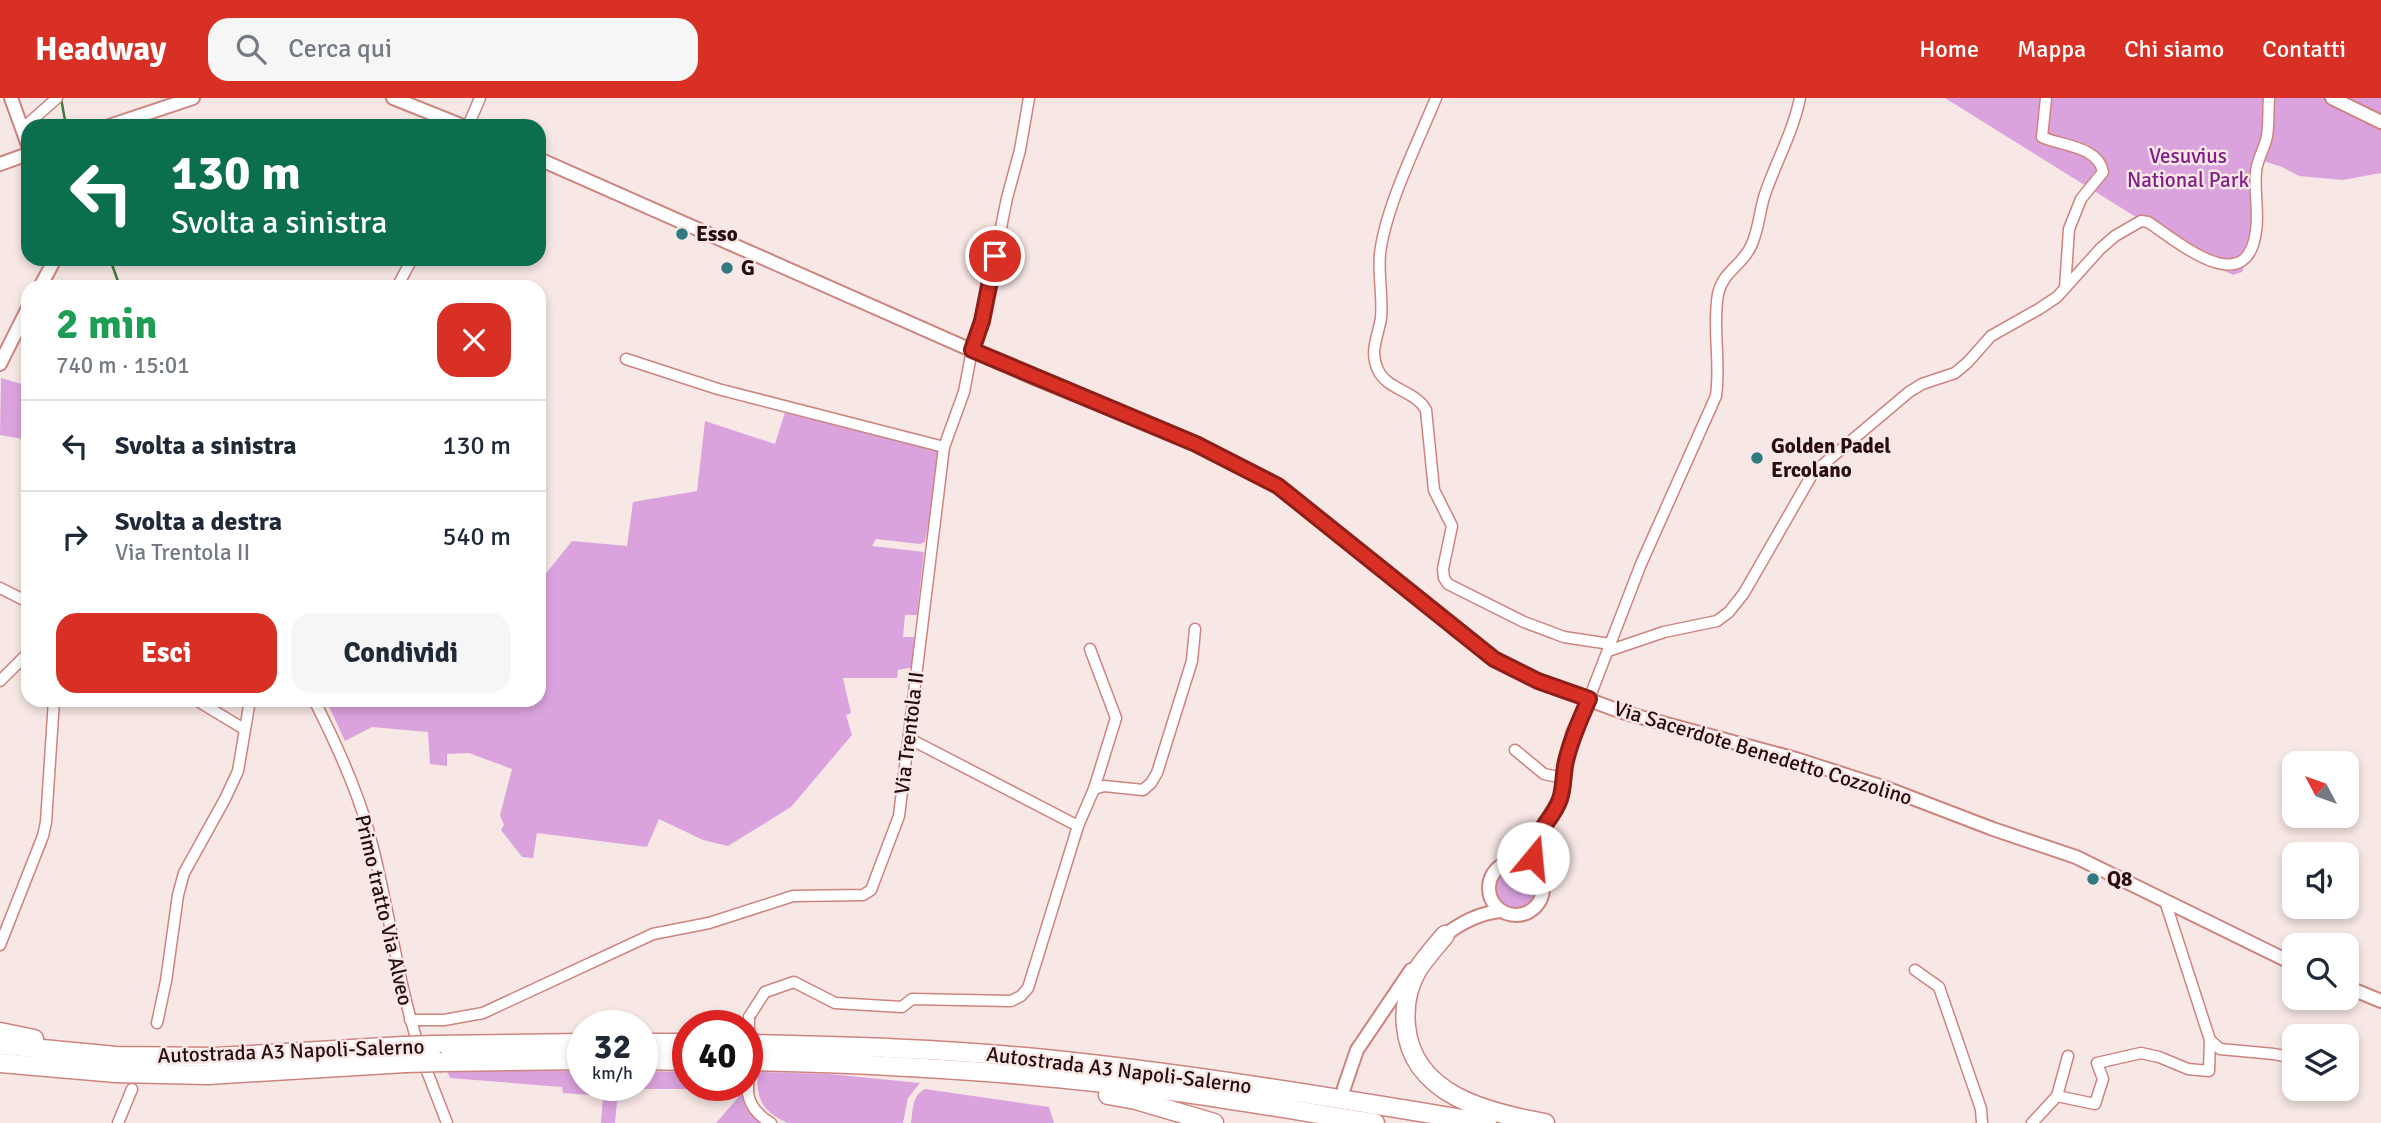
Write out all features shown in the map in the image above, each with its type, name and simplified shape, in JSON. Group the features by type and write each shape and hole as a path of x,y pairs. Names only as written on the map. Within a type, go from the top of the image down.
{"highway":[{"path":"1445,935 1418,970 1408,992 1405,1014 1407,1037 1414,1057 1428,1076 1447,1093 1474,1105 1545,1123"},
{"path":"0,1032 90,1047 116,1056"},
{"name":"Autostrada A3 Napoli-Salerno","path":"0,1063 116,1073 208,1075 404,1055 435,1045 567,1043"},
{"name":"Autostrada A3 Napoli-Salerno","path":"0,1045 116,1056 216,1058 404,1055 442,1062 567,1060"},
{"name":"Autostrada A3 Napoli-Salerno","path":"763,1045 941,1051 1182,1074 1487,1123"},
{"name":"Autostrada A3 Napoli-Salerno","path":"763,1061 946,1069 1188,1093 1375,1123"},
{"path":"946,1069 997,1080 1136,1100 1213,1123"}],"main road":[{"path":"11,98 21,126"},
{"path":"130,119 193,98"},
{"path":"393,98 447,119"},
{"path":"2332,98 2381,122"},
{"path":"0,164 21,156"},
{"name":"Via Sacerdote Benedetto Cozzolino","path":"546,162 972,350 1196,444 1278,486 1494,659 1538,681 1622,712 1796,759 1886,788 2076,857 2282,958"},
{"path":"0,364 21,323"},
{"path":"1521,862 1561,798 1573,733 1589,699"},
{"path":"1532,848 1534,868"},
{"path":"1521,862 1534,868 1543,886 1542,896 1530,912 1520,916 1510,915 1493,904 1489,883 1500,866 1521,862"},
{"path":"1461,924 1489,894"},
{"path":"1344,1088 1357,1050 1426,950 1461,924 1490,912 1501,911"},
{"path":"2359,992 2381,1000"}],"street":[{"path":"469,119 480,98"},
{"name":"Via Trentola II","path":"410,1020 444,1020 483,1013 653,934 709,923 793,896 863,895 871,890 899,816 944,447 964,392 972,350 982,321 1029,98"},
{"path":"1436,98 1391,209 1380,253 1381,317 1372,357 1379,374 1388,383 1422,403 1426,410 1434,490 1452,526 1443,569 1448,584 1524,622 1564,637 1609,648 1664,632 1717,621 1744,593 1813,472 1909,392 1922,384 1955,373 1991,335 2057,297 2100,249 2141,220 2208,261 2227,265 2243,259 2251,250 2256,235 2256,171 2267,135 2269,98"},
{"path":"1589,699 1641,564 1716,396 1720,372 1714,330 1718,294 1726,274 1751,248 1764,196 1800,98"},
{"path":"2046,98 2042,137 2091,154 2099,161 2103,172 2081,199 2069,229 2065,288"},
{"path":"34,119 57,99"},
{"path":"626,359 718,390 944,447"},
{"path":"0,588 21,598"},
{"path":"1094,789 1104,786 1143,790 1152,783 1192,660 1195,629"},
{"path":"771,1123 760,1116 749,1101 748,1093 749,1017 765,992 794,982 835,1003 902,1007 912,999 1011,1001 1021,996 1028,988 1078,826 1094,789 1116,718 1090,649"},
{"path":"0,681 21,660"},
{"path":"0,945 43,836 54,707"},
{"path":"208,707 244,729"},
{"path":"157,1023 184,873 238,771 249,707"},
{"name":"Primo tratto Via Alveo","path":"318,707 345,760 369,833 410,1020 427,1074 447,1123"},
{"path":"910,739 1078,826"},
{"path":"1515,750 1544,774 1563,778"},
{"path":"2057,1096 2095,1104 2103,1079 2097,1063 2141,1053 2188,1069 2209,1071 2210,1041 2165,901"},
{"path":"1914,970 1939,987 1981,1109 1982,1123"},
{"path":"2210,1041 2220,1049 2282,1056"},
{"path":"2032,1123 2057,1096 2068,1056"},
{"path":"118,1123 132,1089"}],"green space":[{"name":"Vesuvius National Park","path":"1945,98 2381,98 2381,173 2343,180 2299,176 2260,160 2258,203 2251,245 2242,272 2233,275 2198,259"},
{"path":"1,378 21,384 21,439 0,435"},
{"path":"786,409 942,452 925,542 920,544 876,539 872,546 924,552 917,615 905,615 903,637 915,637 914,667 898,670 897,678 843,678 851,713 846,715 852,735 791,807 728,846 703,840 659,819 647,847 537,833 533,858 522,857 501,830 504,825 500,815 512,769 469,753 447,754 447,766 430,764 428,732 372,727 345,741 329,707 546,707 546,573 572,541 627,546 633,502 697,491 705,421 775,444"},
{"path":"1516,866 1531,873 1538,888 1531,903 1516,910 1501,903 1494,888 1501,873"},
{"path":"446,1069 567,1071 567,1093 563,1093 562,1087 450,1078"},
{"path":"658,1071 672,1072 672,1089 658,1089"},
{"path":"763,1072 829,1074 920,1083 908,1098 903,1123 787,1123 766,1109 762,1103"},
{"path":"925,1089 1049,1107 1054,1123 911,1123 915,1099"},
{"path":"603,1101 618,1101 615,1123 601,1123"},
{"path":"735,1101 750,1101 764,1123 716,1123"}],"waterway":[{"path":"61,98 65,119"},
{"path":"112,266 118,280"}],"place":[{"name":"Esso","path":"682,234"},
{"name":"G","path":"727,268"},
{"name":"Golden Padel Ercolano","path":"1757,458"},
{"name":"Q8","path":"2093,879"}],"route":[{"path":"995,256 982,321 972,350 1196,444 1278,486 1494,659 1538,681 1589,699 1573,733 1565,763 1561,798 1537,837 1532,848 1533,858"}]}
